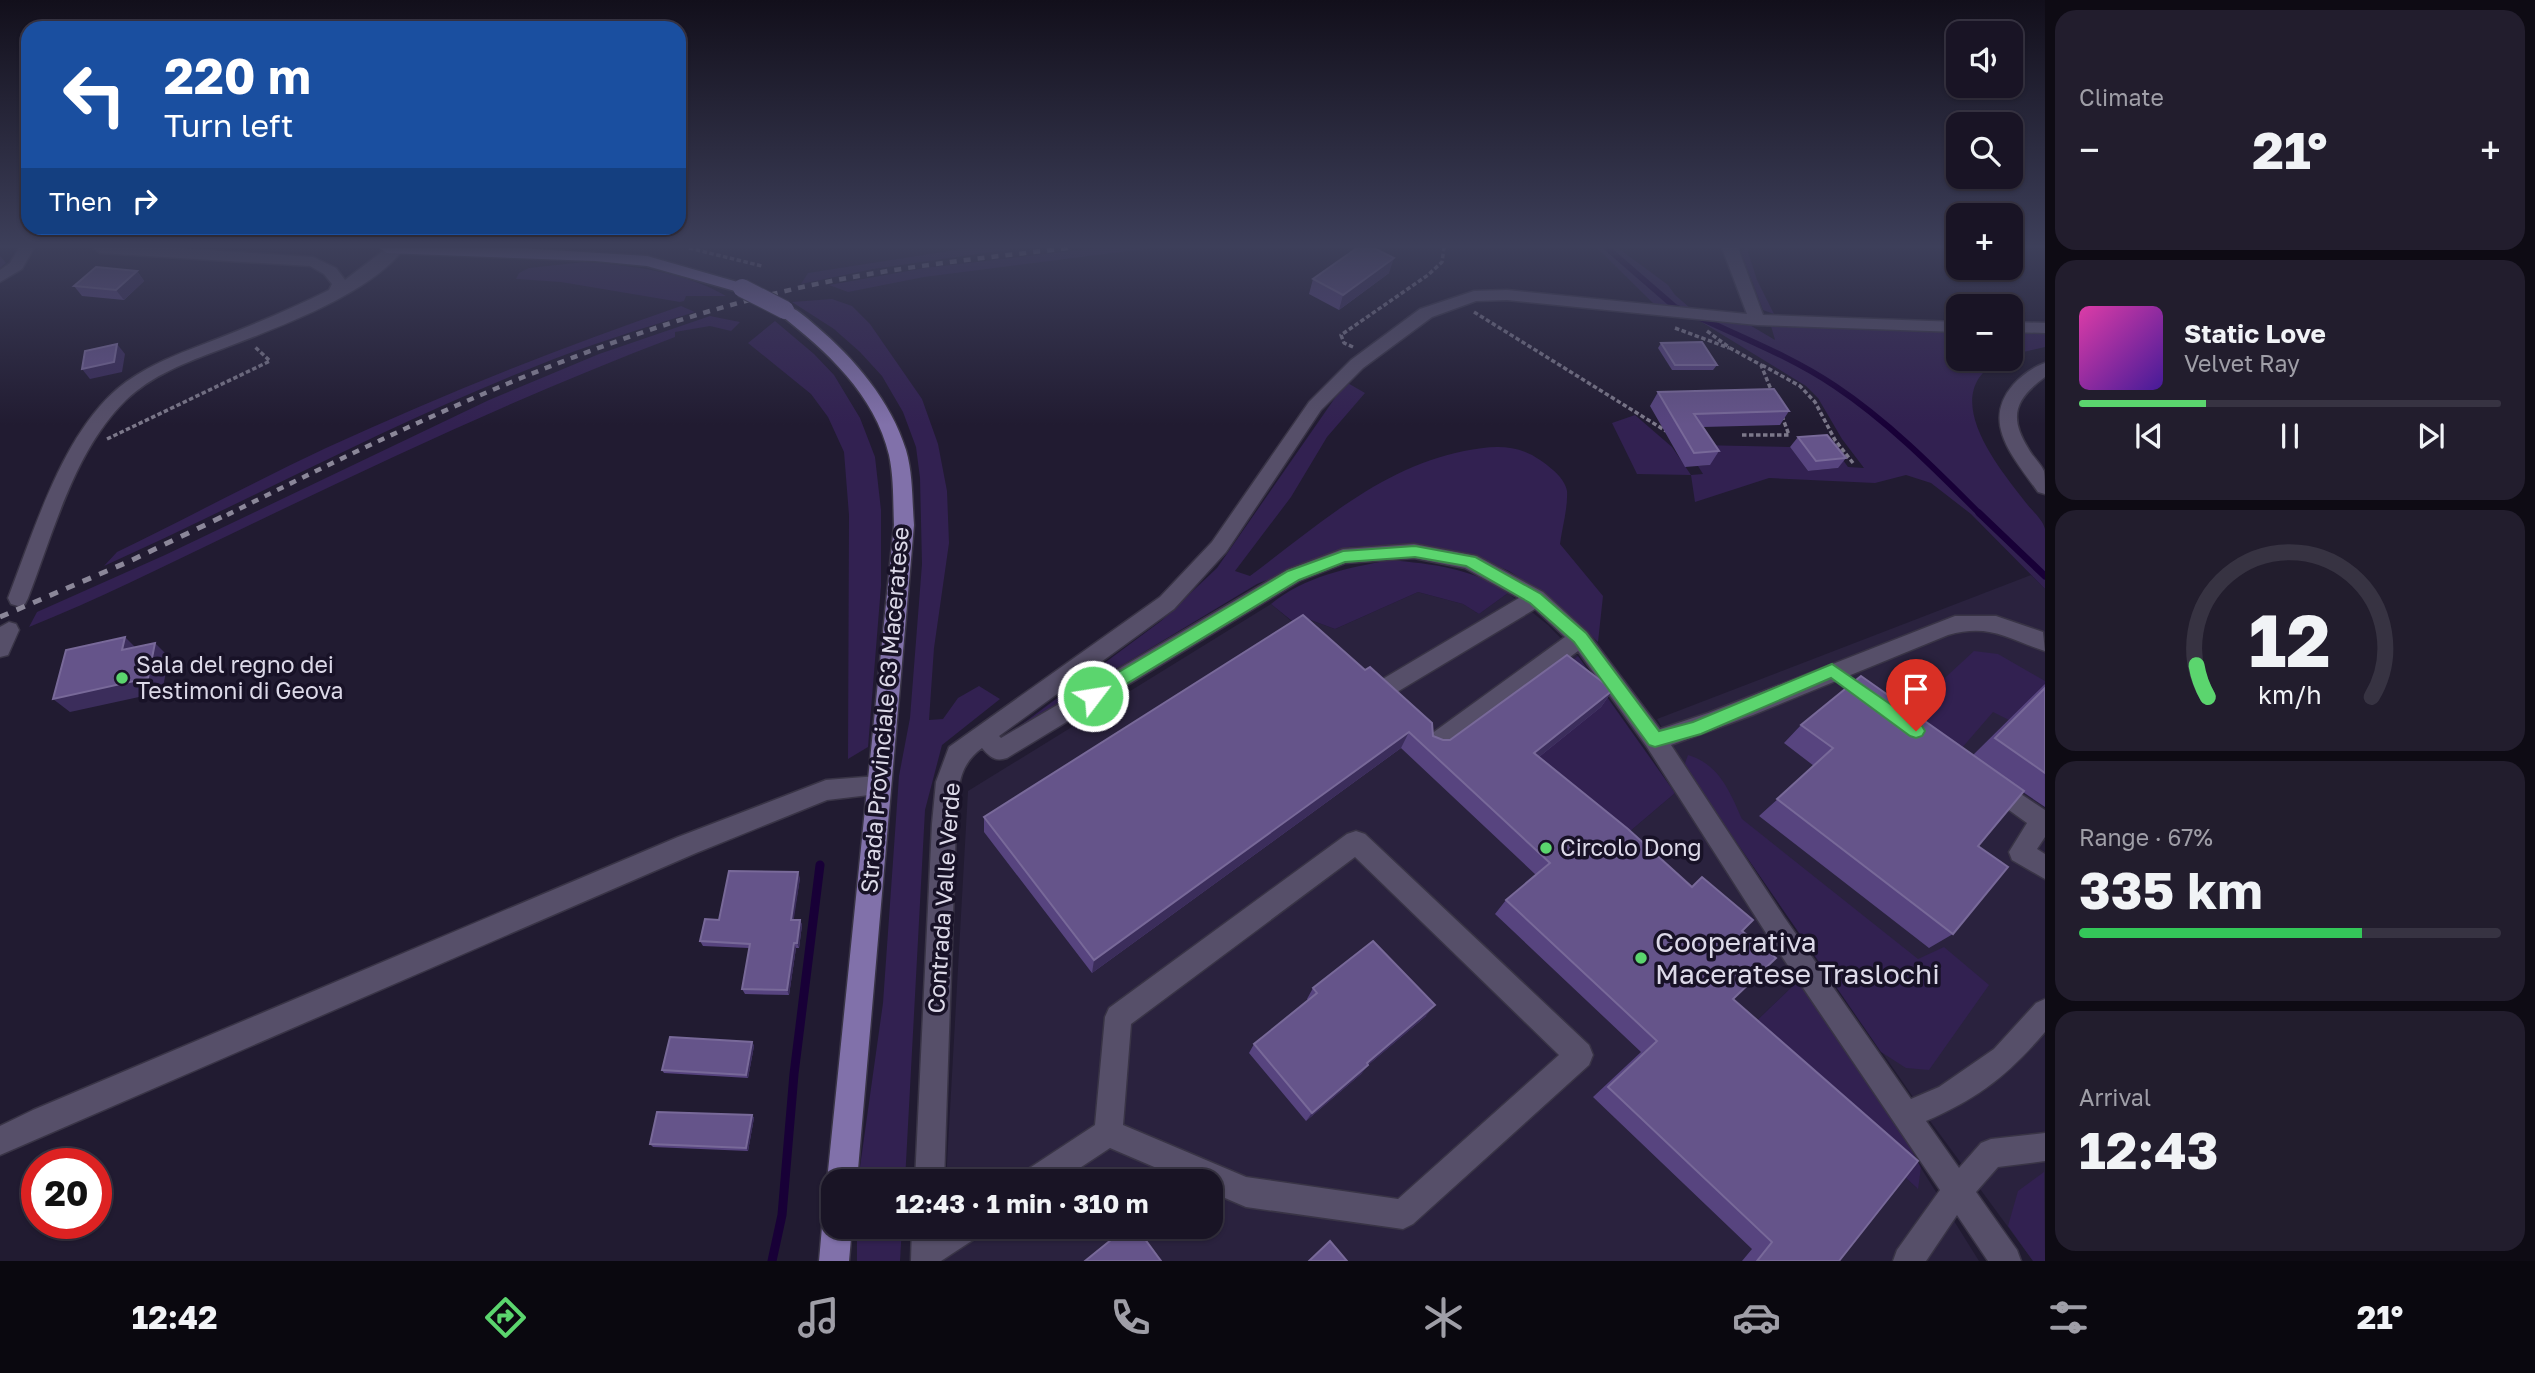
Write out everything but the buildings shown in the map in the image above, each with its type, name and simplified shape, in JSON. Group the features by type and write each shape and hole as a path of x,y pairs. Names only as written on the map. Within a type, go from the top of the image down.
{"main road":[{"name":"Strada Provinciale 63 Maceratese","path":"779,307 823,338 864,384 896,447 905,525 843,1169"},
{"path":"834,1261 836,1239"}],"street":[{"path":"18,598 61,492 86,442 119,397 141,380 178,360 305,307"},
{"name":"Contrada Valle Verde","path":"930,1169 944,824 948,782 957,754 1143,622 1190,581 1219,547 1315,406 1369,355 1426,313 1440,307"},
{"name":"Contrada Valle Verde","path":"1629,307 1757,320 1946,327"},
{"path":"1752,307 1757,320"},
{"path":"2023,327 2045,328"},
{"path":"2045,369 2025,381 2009,398 2006,418 2018,449 2045,487"},
{"path":"983,734 999,751 1294,575 1343,556 1415,551 1470,561 1536,598 1580,638 1655,740 1775,925 2006,1261"},
{"path":"1384,689 1536,598"},
{"path":"1655,740 1695,729 1832,671 1961,623 1993,623 2030,634 2045,643"},
{"path":"1435,744 1580,638"},
{"path":"1832,671 1854,687"},
{"path":"1976,774 2042,821 2021,852 2045,868"},
{"path":"0,1141 43,1120 687,845 826,790 878,786"},
{"path":"1356,842 1579,1055 1403,1214 1246,1192 1108,1133 1118,1017 1356,842"},
{"path":"1906,1115 1949,1097 2004,1059 2045,1012"},
{"path":"1053,1169 1108,1133"},
{"path":"1908,1261 1958,1190 1992,1153 2045,1147"},
{"path":"926,1247 942,1239"}],"path":[{"path":"1369,355 1344,343 1341,335 1382,307"},
{"path":"1467,307 1672,435"},
{"path":"1651,309 1666,325 1711,344 1730,348"},
{"path":"1679,312 1680,316 1718,337 1730,348 1800,386 1815,402 1835,440 1853,463"},
{"path":"86,442 112,438 270,361 255,346"},
{"path":"1761,365 1775,400"},
{"path":"1780,411 1789,435"},
{"path":"1742,435 1799,437"},
{"path":"1826,440 1835,440"}],"shaded area":[{"path":"679,307 695,312 574,352 425,413 104,566 117,552 326,448 502,372"},
{"path":"800,307 853,307 870,324 922,399 938,444 947,491 949,543 934,648 929,720 943,719 958,698 979,686 1000,699 942,745 925,810 906,1169 860,1169 883,1003 899,776 910,718 922,564 920,478 916,447 903,412 882,376 834,329"},
{"path":"1762,307 1770,307 1774,314 1763,310"},
{"path":"710,316 740,322 731,331 710,326 675,332 675,337 449,432 104,595 29,627 37,612 165,555 489,400 599,354"},
{"path":"1695,318 1748,324 1775,340 1771,326 1946,332 1946,371 1985,371 1974,389 1973,407 1977,427 2011,484 2044,525 2045,589 1971,514 1931,483 1906,475 1875,483 1769,478 1695,502 1691,475 1703,474 1698,466 1709,465 1697,445 1790,447 1808,471 1838,468 1833,446 1848,467 1864,468 1842,439 1818,398 1806,386"},
{"path":"775,321 834,375 860,418 875,457 881,510 881,586 868,747 848,759 849,515 844,452 828,417 811,394 748,343"},
{"path":"2023,332 2045,332 2045,347 2023,352"},
{"path":"1346,382 1365,393 1327,437 1291,497 1235,571 1250,576 1351,501 1405,471 1433,459 1464,451 1494,447 1513,448 1544,463 1566,486 1567,504 1560,544 1603,596 1598,642 1550,598 1509,571 1466,553 1419,544 1349,547 1257,584 1013,731 1161,621 1217,568"},
{"path":"1635,415 1672,447 1691,475 1637,474 1612,423"},
{"path":"1390,560 1466,573 1508,593 1479,614 1463,604 1418,592 1335,629 1308,619 1297,625 1271,604 1298,586 1313,580 1343,570"},
{"path":"2031,575 2045,589 2045,1261 2033,1261 1922,1110 1684,766 1657,719"},
{"path":"1418,592 1463,604 1479,614 1508,593 1548,625 1578,656 1556,672 1601,707 1524,769 1615,844 1675,793 1798,981 1746,1031 1917,1188 1921,1168 1979,1261 944,1261 944,1239 1223,1239 1223,1169 947,1169 968,791 1271,604 1296,625 1308,619 1335,629"},
{"path":"1974,651 1998,654 2045,681 2045,685 2009,720 1993,712 1961,749 1909,711"},
{"path":"1578,656 1675,793 1615,844 1524,769 1556,672"},
{"path":"1688,755 1699,759 1716,772 1728,789 1742,819 1918,959 1944,947 1989,985 1929,1070 1906,1068 1881,1052 1684,766"},
{"path":"1798,981 1900,1127 1921,1168 1918,1189 1746,1031"},
{"path":"2044,1172 2045,1261 2033,1261 2008,1226 2018,1191"},
{"path":"857,1239 901,1239 900,1261 857,1261"}],"waterway":[{"path":"1675,307 1682,310"},
{"path":"1696,316 1785,357 1835,386 1893,431 1979,513"},
{"path":"1979,513 2045,576"},
{"path":"772,1261 782,1215 794,1074 820,865"}],"railway":[{"path":"227,515 361,449 498,388 637,334 725,307"},
{"path":"0,617 130,561 230,513"}],"place":[{"name":"Sala del regno dei Testimoni di Geova","path":"122,678"},
{"name":"Circolo Dong","path":"1546,848"},
{"name":"Cooperativa Maceratese Traslochi","path":"1641,958"}],"route":[{"path":"1093,696 1294,575 1343,556 1415,551 1470,561 1536,598 1580,638 1655,740 1695,729 1832,671 1916,731"}]}
